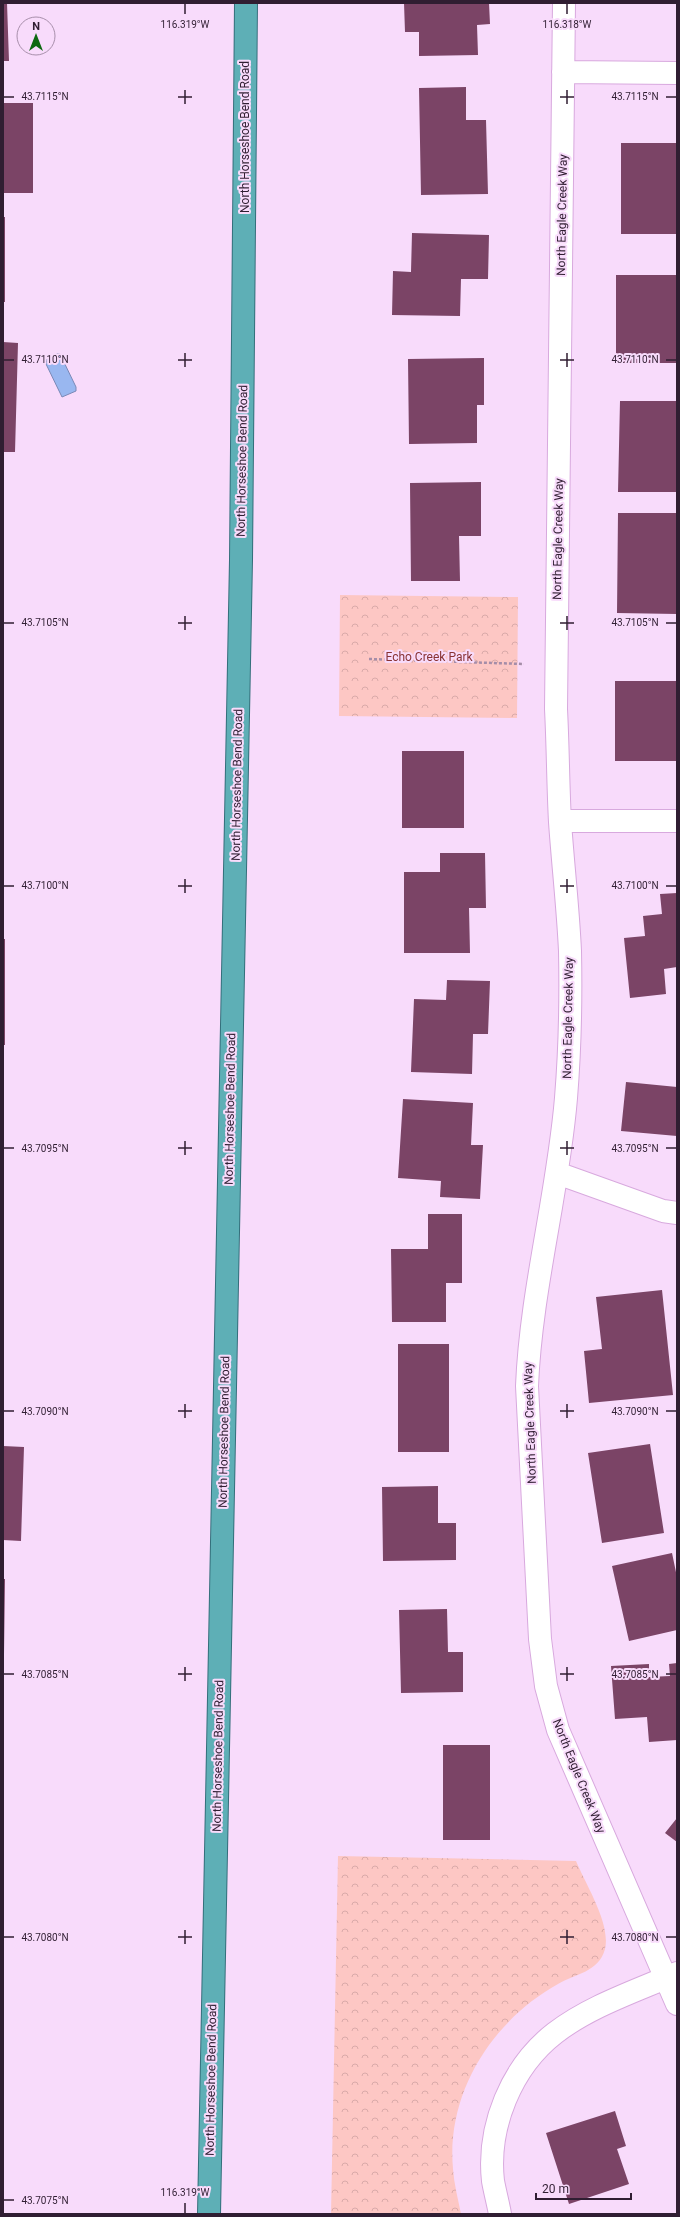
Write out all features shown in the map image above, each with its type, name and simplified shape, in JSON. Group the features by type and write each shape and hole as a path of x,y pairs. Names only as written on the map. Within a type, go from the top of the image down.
{"highway":[{"name":"North Horseshoe Bend Road","path":"209,2214 241,560 246,3"}],"street":[{"name":"North Eagle Creek Way","path":"564,3 556,709 560,821 570,951 570,1025 566,1099 557,1173 533,1314 527,1386 540,1638 546,1686 558,1730 671,1976 677,2004"},
{"path":"563,72 677,73"},
{"path":"560,821 677,821"},
{"path":"557,1173 663,1211 677,1213"},
{"path":"500,2214 493,2181 494,2140 505,2098 526,2063 554,2033 591,2011 671,1976"}],"path":[{"path":"369,660 524,664"}],"green space":[{"name":"Echo Creek Park","path":"340,595 518,597 517,718 339,716"},
{"path":"338,1856 576,1861 601,1916 606,1939 605,1949 598,1963 592,1968 558,1984 535,1999 513,2017 494,2038 478,2061 466,2086 457,2113 453,2140 453,2169 461,2214 331,2214"}],"water":[{"path":"60,354 76,387 76,391 62,397 46,364 47,359"}],"building":[{"path":"3,3 7,3 9,61 3,61"},
{"path":"404,3 489,3 490,24 477,25 478,55 419,56 419,32 405,32"},
{"path":"466,87 466,120 486,120 488,194 421,195 419,88"},
{"path":"3,103 33,103 33,193 3,193"},
{"path":"621,143 677,143 677,234 621,234"},
{"path":"3,217 5,217 5,302 3,302"},
{"path":"412,233 489,235 488,279 461,279 460,316 392,315 393,271 411,272"},
{"path":"616,275 677,275 677,363 616,363"},
{"path":"3,342 18,343 15,452 3,452"},
{"path":"484,358 484,405 477,405 477,443 409,444 408,359"},
{"path":"620,401 677,401 677,492 618,492"},
{"path":"481,482 481,536 459,536 460,581 411,581 410,483"},
{"path":"618,513 677,513 677,614 617,613"},
{"path":"615,681 677,681 677,761 615,761"},
{"path":"402,751 464,751 464,828 402,828"},
{"path":"440,853 485,853 486,908 469,908 470,953 404,953 404,872 440,872"},
{"path":"677,893 677,967 664,969 666,994 630,998 624,938 645,936 643,916 662,914 660,894"},
{"path":"3,939 5,939 5,1045 3,1045"},
{"path":"447,980 490,981 488,1034 473,1034 472,1074 411,1072 414,999 446,1000"},
{"path":"626,1082 677,1087 677,1136 621,1131"},
{"path":"403,1099 473,1103 471,1145 483,1145 480,1199 440,1197 441,1181 398,1178"},
{"path":"428,1214 462,1214 462,1283 446,1283 446,1322 392,1322 391,1249 428,1249"},
{"path":"662,1290 673,1395 589,1403 584,1351 602,1349 596,1297"},
{"path":"398,1344 449,1344 449,1452 398,1452"},
{"path":"650,1444 664,1533 602,1543 588,1453"},
{"path":"3,1446 24,1447 21,1541 3,1540"},
{"path":"438,1486 438,1523 456,1523 456,1560 383,1561 382,1487"},
{"path":"672,1553 677,1577 677,1630 629,1641 612,1566"},
{"path":"3,1579 5,1579 4,1654 3,1654"},
{"path":"447,1609 448,1652 463,1652 463,1692 401,1693 399,1610"},
{"path":"677,1663 677,1740 649,1742 647,1717 615,1719 611,1666 649,1664 649,1677 670,1676 669,1664"},
{"path":"443,1745 490,1745 490,1840 443,1840"},
{"path":"677,1818 677,1842 665,1833"},
{"path":"615,2111 626,2146 617,2149 629,2184 569,2204 546,2133"}]}
